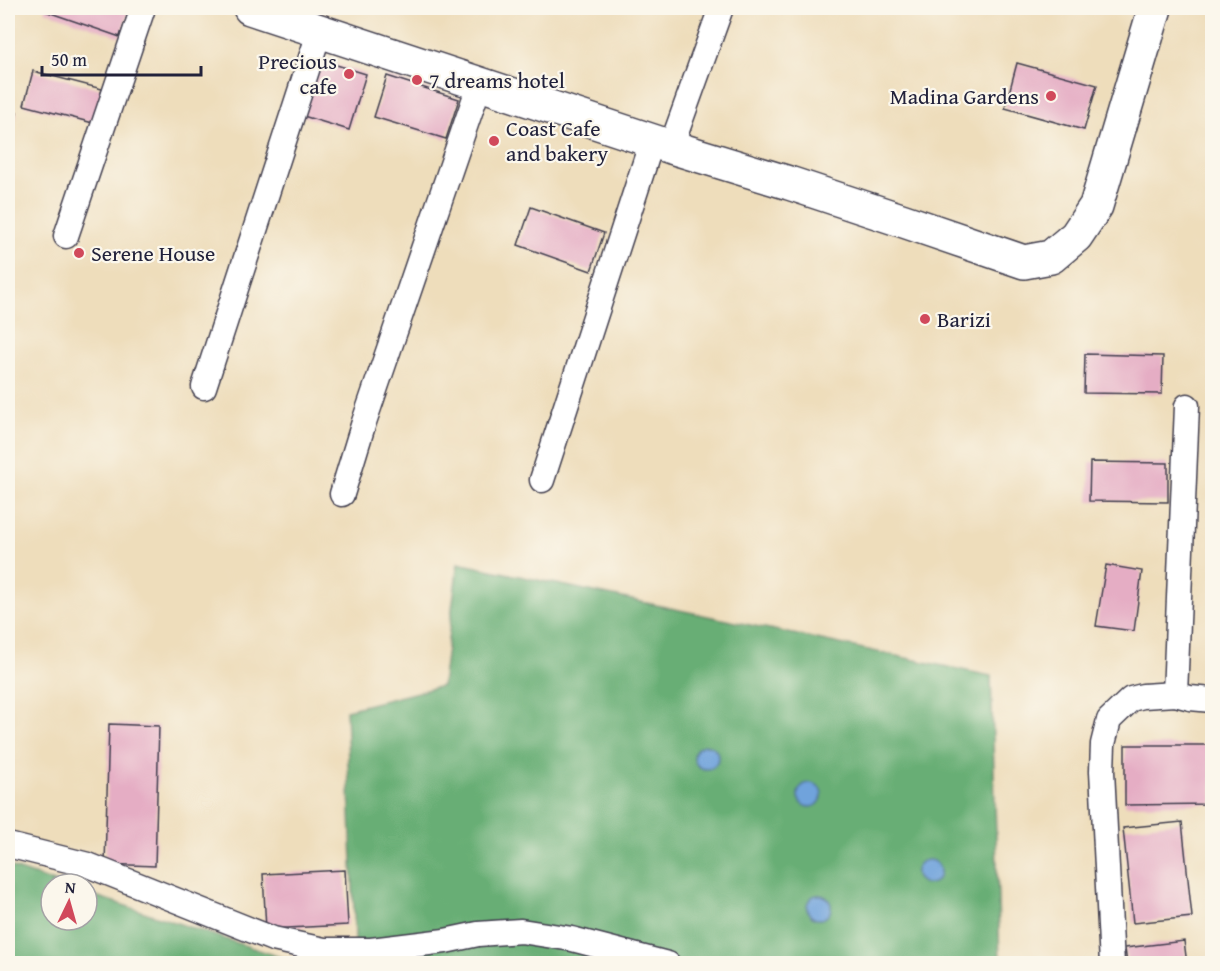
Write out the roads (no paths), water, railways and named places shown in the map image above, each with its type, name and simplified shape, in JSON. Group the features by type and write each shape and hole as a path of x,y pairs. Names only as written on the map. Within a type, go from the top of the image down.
{"street":[{"path":"66,236 143,8"},
{"path":"250,8 662,144 852,203 1024,262 1051,257 1076,236 1096,206 1155,8"},
{"path":"542,480 662,144 721,8"},
{"path":"204,387 320,30"},
{"path":"342,494 364,422 480,84"},
{"path":"1175,694 1187,406"},
{"path":"1112,963 1102,771 1103,744 1109,720 1131,699 1143,696 1175,694 1212,700"},
{"path":"8,845 88,865 273,939 324,950 371,950 445,941 478,934 520,931 572,939 668,963"}],"water":[{"path":"706,745 711,746 717,752 717,762 711,768 706,769 701,768 695,762 694,757 695,752 701,746"},
{"path":"810,783 815,784 821,790 821,800 815,806 810,807 805,806 799,800 798,795 799,790 805,784"},
{"path":"928,860 933,861 939,867 939,877 933,883 928,884 923,883 917,877 916,872 917,867 923,861"},
{"path":"819,895 824,896 830,902 830,912 824,918 819,919 814,918 808,912 807,907 808,902 814,896"}],"place":[{"name":"Precious cafe","path":"349,74"},
{"name":"7 dreams hotel","path":"417,80"},
{"name":"Madina Gardens","path":"1051,96"},
{"name":"Coast Cafe and bakery","path":"494,141"},
{"name":"Serene House","path":"79,253"},
{"name":"Barizi","path":"925,319"}]}
